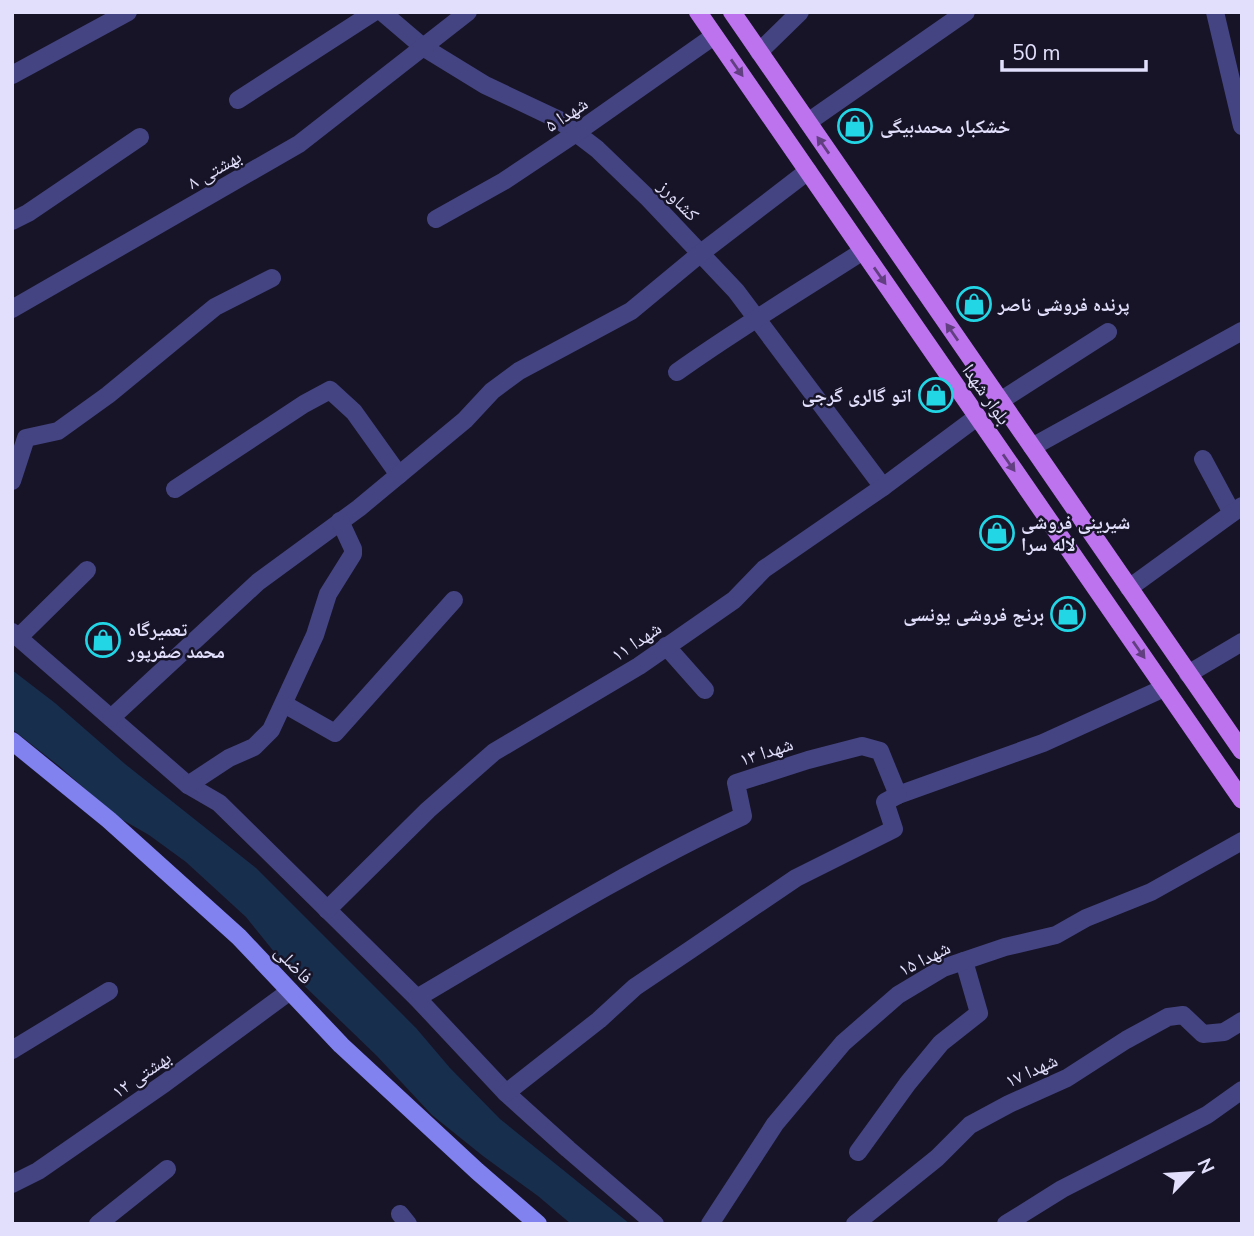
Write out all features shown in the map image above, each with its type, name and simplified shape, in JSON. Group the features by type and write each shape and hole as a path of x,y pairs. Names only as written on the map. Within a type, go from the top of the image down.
{"main road":[{"name":"بلوار شهدا","path":"698,12 1242,800"},
{"name":"بلوار شهدا","path":"732,12 1242,751"},
{"name":"فاضلی","path":"12,741 109,820 239,937 341,1045 538,1224"}],"street":[{"path":"12,75 128,12"},
{"path":"238,100 374,12"},
{"name":"کشاورز","path":"382,12 423,47 485,85 559,120 597,149 649,199 736,291 883,487"},
{"name":"بهشتی ۸","path":"12,309 299,144 468,12"},
{"path":"759,52 800,12"},
{"path":"808,122 966,12"},
{"path":"1214,12 1242,126"},
{"name":"شهدا ۵","path":"436,219 504,181 714,36"},
{"path":"12,221 28,214 140,137"},
{"path":"111,718 258,582 399,475 465,420 492,391 519,371 631,312 701,253 808,171"},
{"path":"677,372 863,251"},
{"path":"12,481 26,438 58,431 108,395 215,307 272,278"},
{"path":"1032,447 1242,331"},
{"path":"1000,401 1108,332"},
{"path":"174,489 304,404 330,390 354,412 399,475"},
{"name":"شهدا ۱۱","path":"327,910 428,810 494,752 639,666 734,600 764,569 883,487 977,417"},
{"path":"1129,588 1237,510 1203,459"},
{"path":"188,785 229,758 254,747 271,730 315,635 328,594 353,554 340,521"},
{"path":"87,570 16,634 188,785 219,803 417,998 506,1093 655,1224"},
{"path":"284,704 335,733 454,600"},
{"path":"1188,674 1242,642"},
{"path":"666,646 705,690"},
{"path":"506,1093 635,988 690,950 796,878 894,829 885,802 1043,743 1164,688"},
{"name":"شهدا ۱۳","path":"417,998 607,887 692,840 743,816 736,783 862,746 880,751 898,795"},
{"name":"شهدا ۱۵","path":"710,1224 775,1124 843,1043 898,995 943,968 1005,947 1056,935 1086,918 1151,892 1242,841"},
{"path":"858,1152 908,1083 942,1043 979,1013 964,961"},
{"path":"12,1050 109,991"},
{"name":"بهشتی ۱۲","path":"12,1184 38,1171 165,1083 290,991"},
{"name":"شهدا ۱۷","path":"855,1224 937,1158 970,1125 1067,1078 1168,1017 1183,1015 1203,1034 1224,1032 1242,1021"},
{"path":"1006,1224 1062,1189 1207,1115 1242,1090"},
{"path":"98,1224 167,1169"}],"water":[{"path":"12,670 256,868 416,1028 450,1068 500,1119 630,1224 571,1224 432,1115 377,1056 292,974 246,917 186,862 149,835 116,816 12,729"}],"place":[{"name":"خشکبار محمدبیگی","path":"855,126"},
{"name":"پرنده فروشی ناصر","path":"974,304"},
{"name":"اتو گالری گرجی","path":"936,395"},
{"name":"شیرینی فروشی لاله سرا","path":"997,533"},
{"name":"برنج فروشی یونسی","path":"1068,614"},
{"name":"تعمیرگاه محمد صفرپور","path":"103,640"}]}
